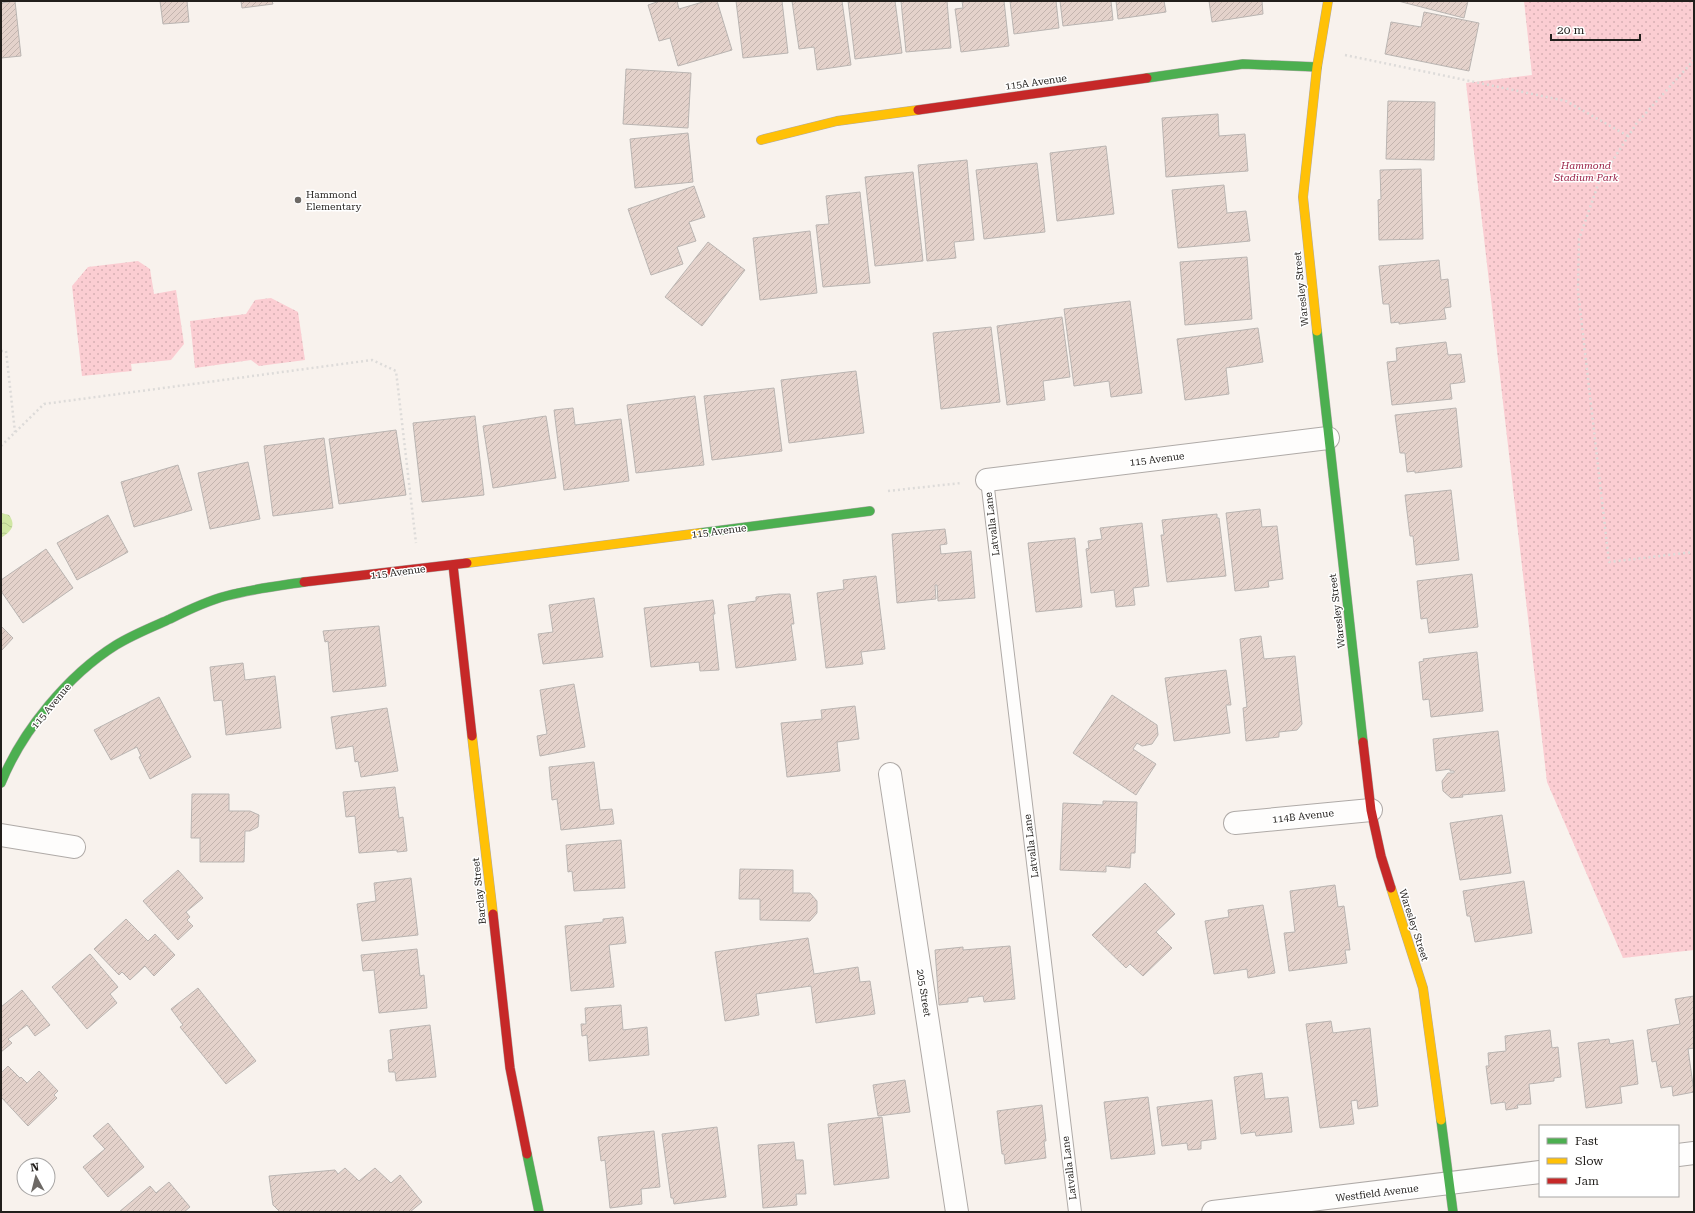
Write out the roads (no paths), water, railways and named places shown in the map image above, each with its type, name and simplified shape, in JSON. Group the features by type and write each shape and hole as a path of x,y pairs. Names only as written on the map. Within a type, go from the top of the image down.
{"street":[{"name":"Waresley Street","path":"1328,1 1317,67 1303,197 1328,438 1371,810 1381,856 1423,988 1453,1212"},
{"name":"115A Avenue","path":"761,140 837,121 1243,64 1317,67"},
{"name":"115 Avenue","path":"987,480 1328,438"},
{"name":"115 Avenue","path":"1,782 9,763 26,736 63,688 86,667 116,645 191,609 225,596 260,588 452,565 870,511"},
{"name":"Barclay Street","path":"452,565 510,1068 539,1212"},
{"name":"205 Street","path":"890,774 957,1212"},
{"name":"114B Avenue","path":"1235,823 1371,810"},
{"path":"1,835 74,847"},
{"path":"1679,1155 1694,1153"},
{"name":"Westfield Avenue","path":"1214,1212 1539,1172"}],"lane":[{"name":"Latvalla Lane","path":"987,480 1075,1212"}],"water":[{"path":"1,513 9,515 12,526 10,531 1,538"}],"place":[{"name":"Hammond Elementary","path":"298,200"}],"park label":[{"name":"Hammond Stadium Park","path":"1586,170"}]}
